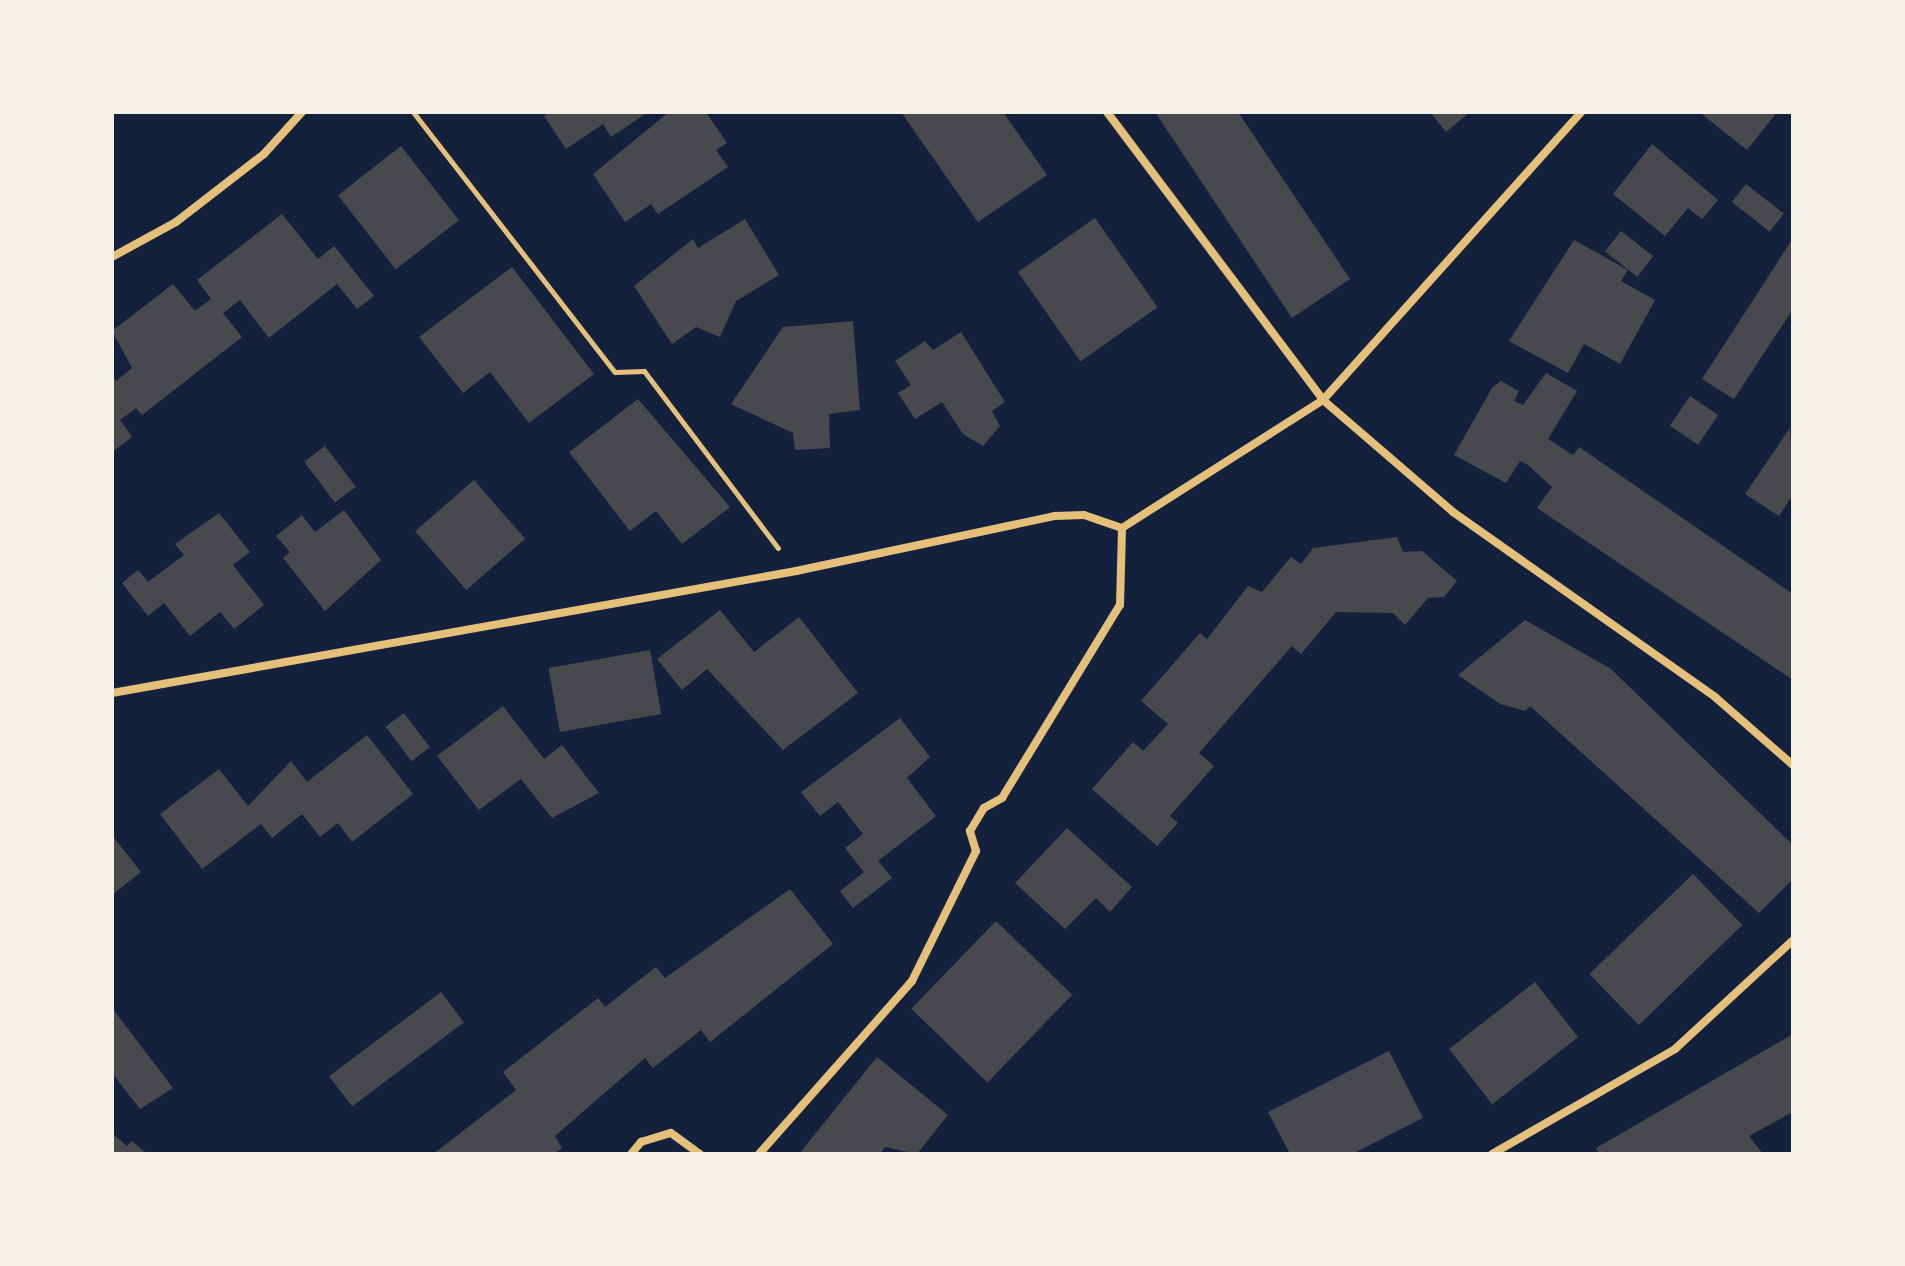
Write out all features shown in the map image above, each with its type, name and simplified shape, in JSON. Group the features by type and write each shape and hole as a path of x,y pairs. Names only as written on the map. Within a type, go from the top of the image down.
{"street":[{"path":"112,257 176,222 264,154 302,112"},
{"path":"1107,112 1323,400 1453,512 1715,697 1793,765"},
{"path":"1122,528 1323,400 1581,112"},
{"path":"112,693 796,571 1055,516 1084,515 1122,528"},
{"path":"759,1154 912,981 976,851 970,831 984,808 1002,798 1120,605 1122,528"},
{"path":"1492,1154 1675,1049 1793,940"},
{"path":"631,1154 641,1142 671,1133 700,1154"}],"path":[{"path":"413,112 615,372 644,371 796,571"}],"building":[{"path":"549,112 648,112 611,137 603,124 566,149 544,116"},
{"path":"669,112 706,112 727,143 716,150 728,167 658,214 651,204 625,222 593,174"},
{"path":"901,112 1003,112 1047,175 978,222"},
{"path":"1155,112 1238,112 1350,279 1292,318"},
{"path":"1430,112 1470,112 1446,132"},
{"path":"1699,112 1777,112 1747,150"},
{"path":"1652,144 1718,200 1702,219 1688,208 1665,236 1613,194"},
{"path":"401,146 459,220 396,269 338,195"},
{"path":"1746,184 1784,214 1770,232 1732,202"},
{"path":"282,214 318,259 334,246 374,296 357,309 337,284 269,338 240,300 223,313 242,337 142,415 136,408 120,420 132,437 112,452 112,376 116,381 132,368 112,331 173,284 195,311 211,299 197,280"},
{"path":"1095,218 1158,307 1081,361 1018,272"},
{"path":"745,219 779,275 736,301 720,337 696,327 672,344 634,286 693,239 698,248"},
{"path":"1621,231 1653,256 1637,277 1605,251"},
{"path":"1793,238 1793,309 1734,399 1702,379"},
{"path":"1574,240 1628,270 1621,281 1655,300 1620,364 1584,344 1568,373 1509,341"},
{"path":"512,267 594,374 529,423 490,372 463,393 419,337"},
{"path":"853,321 860,410 829,414 830,448 795,450 793,433 731,404 783,327"},
{"path":"961,332 1005,402 992,411 1000,426 983,446 963,434 942,402 915,419 898,393 911,385 895,361 925,341 933,350"},
{"path":"1546,373 1577,391 1548,439 1573,455 1579,447 1793,594 1793,680 1537,508 1552,487 1528,465 1520,461 1506,483 1454,455 1492,388 1501,381 1519,391 1514,401 1523,405"},
{"path":"1690,396 1718,415 1698,445 1670,426"},
{"path":"638,399 730,507 682,544 656,511 630,531 569,452"},
{"path":"1790,428 1793,495 1779,516 1745,494"},
{"path":"325,446 356,487 335,502 304,462"},
{"path":"474,480 525,539 466,590 415,531"},
{"path":"344,510 381,560 325,611 283,558 290,552 276,536 302,515 315,532"},
{"path":"219,513 250,552 233,565 264,605 234,629 220,612 190,636 164,603 148,616 122,583 138,570 148,582 184,555 175,544"},
{"path":"1397,537 1403,552 1422,551 1457,581 1444,597 1428,598 1405,625 1393,613 1336,612 1301,654 1292,646 1199,753 1214,766 1170,816 1178,823 1157,846 1092,789 1133,742 1143,751 1168,724 1141,701 1200,633 1207,639 1248,586 1262,592 1291,557 1301,564 1313,548"},
{"path":"720,610 754,652 799,617 858,693 783,750 707,669 682,690 657,659"},
{"path":"1525,620 1611,669 1793,845 1793,879 1759,913 1530,706 1525,711 1500,704 1458,675"},
{"path":"650,650 661,714 560,732 549,668"},
{"path":"503,706 544,759 562,745 599,793 552,818 521,779 479,810 437,756"},
{"path":"404,713 430,747 412,761 386,727"},
{"path":"900,718 930,757 907,778 936,816 878,861 892,878 853,908 840,891 864,872 845,848 863,834 838,802 820,816 801,792"},
{"path":"367,735 413,794 352,842 338,823 320,837 302,814 272,838 261,824 202,869 160,814 219,769 248,806 291,761 307,782"},
{"path":"1067,828 1132,887 1110,912 1096,898 1065,929 1015,883"},
{"path":"112,835 141,872 112,895"},
{"path":"1693,874 1742,925 1639,1025 1589,974"},
{"path":"790,889 833,944 710,1042 701,1030 653,1068 645,1058 555,1136 562,1148 554,1154 433,1154 516,1090 503,1072 598,998 605,1007 656,967 665,978"},
{"path":"996,921 1072,995 988,1082 911,1009"},
{"path":"1535,982 1578,1037 1492,1104 1449,1049"},
{"path":"441,992 464,1022 352,1107 329,1076"},
{"path":"112,1008 173,1088 140,1109 112,1073"},
{"path":"1793,1034 1793,1112 1749,1136 1763,1154 1599,1154 1596,1148"},
{"path":"1389,1051 1423,1118 1352,1154 1290,1154 1268,1112"},
{"path":"877,1057 948,1115 917,1154 885,1147 880,1154 799,1154"},
{"path":"112,1133 127,1146 132,1141 147,1154 112,1154"}]}
